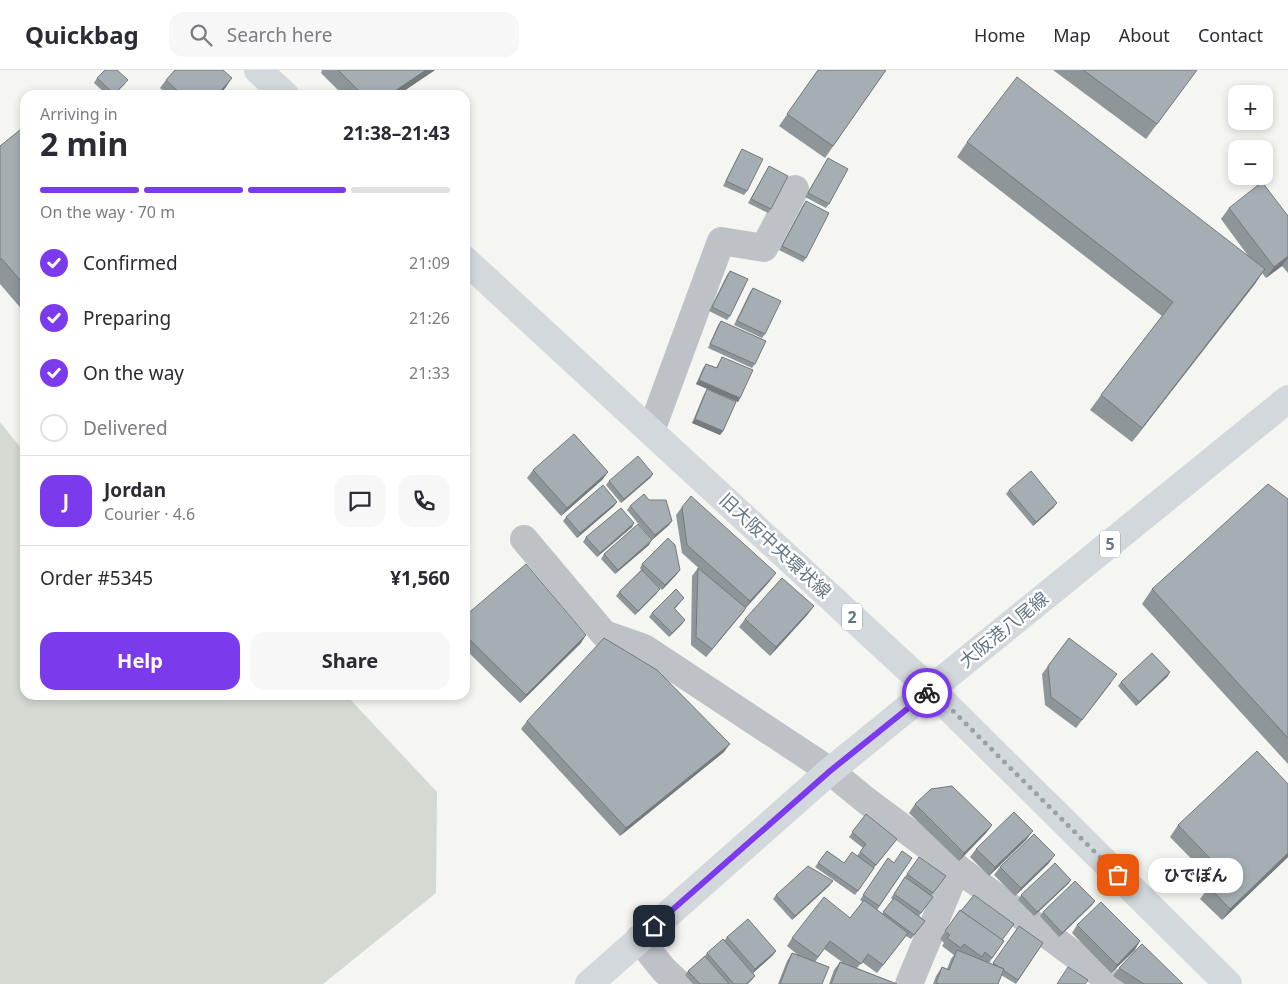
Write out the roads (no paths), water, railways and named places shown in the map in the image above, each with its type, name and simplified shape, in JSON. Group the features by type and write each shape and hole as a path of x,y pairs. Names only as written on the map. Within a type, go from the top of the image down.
{"main road":[{"path":"258,70 280,90"},
{"name":"旧大阪中央環状線","path":"470,265 932,690 1228,984"},
{"name":"大阪港八尾線","path":"589,984 830,771 1288,399"}],"street":[{"path":"651,431 721,241 764,248 795,189"},
{"path":"524,539 604,634 644,648 830,771 868,802 1114,984"},
{"path":"909,984 957,868"},
{"path":"639,939 664,970 679,984"}],"place":[{"name":"ひでぽん","path":"1118,875"}]}
